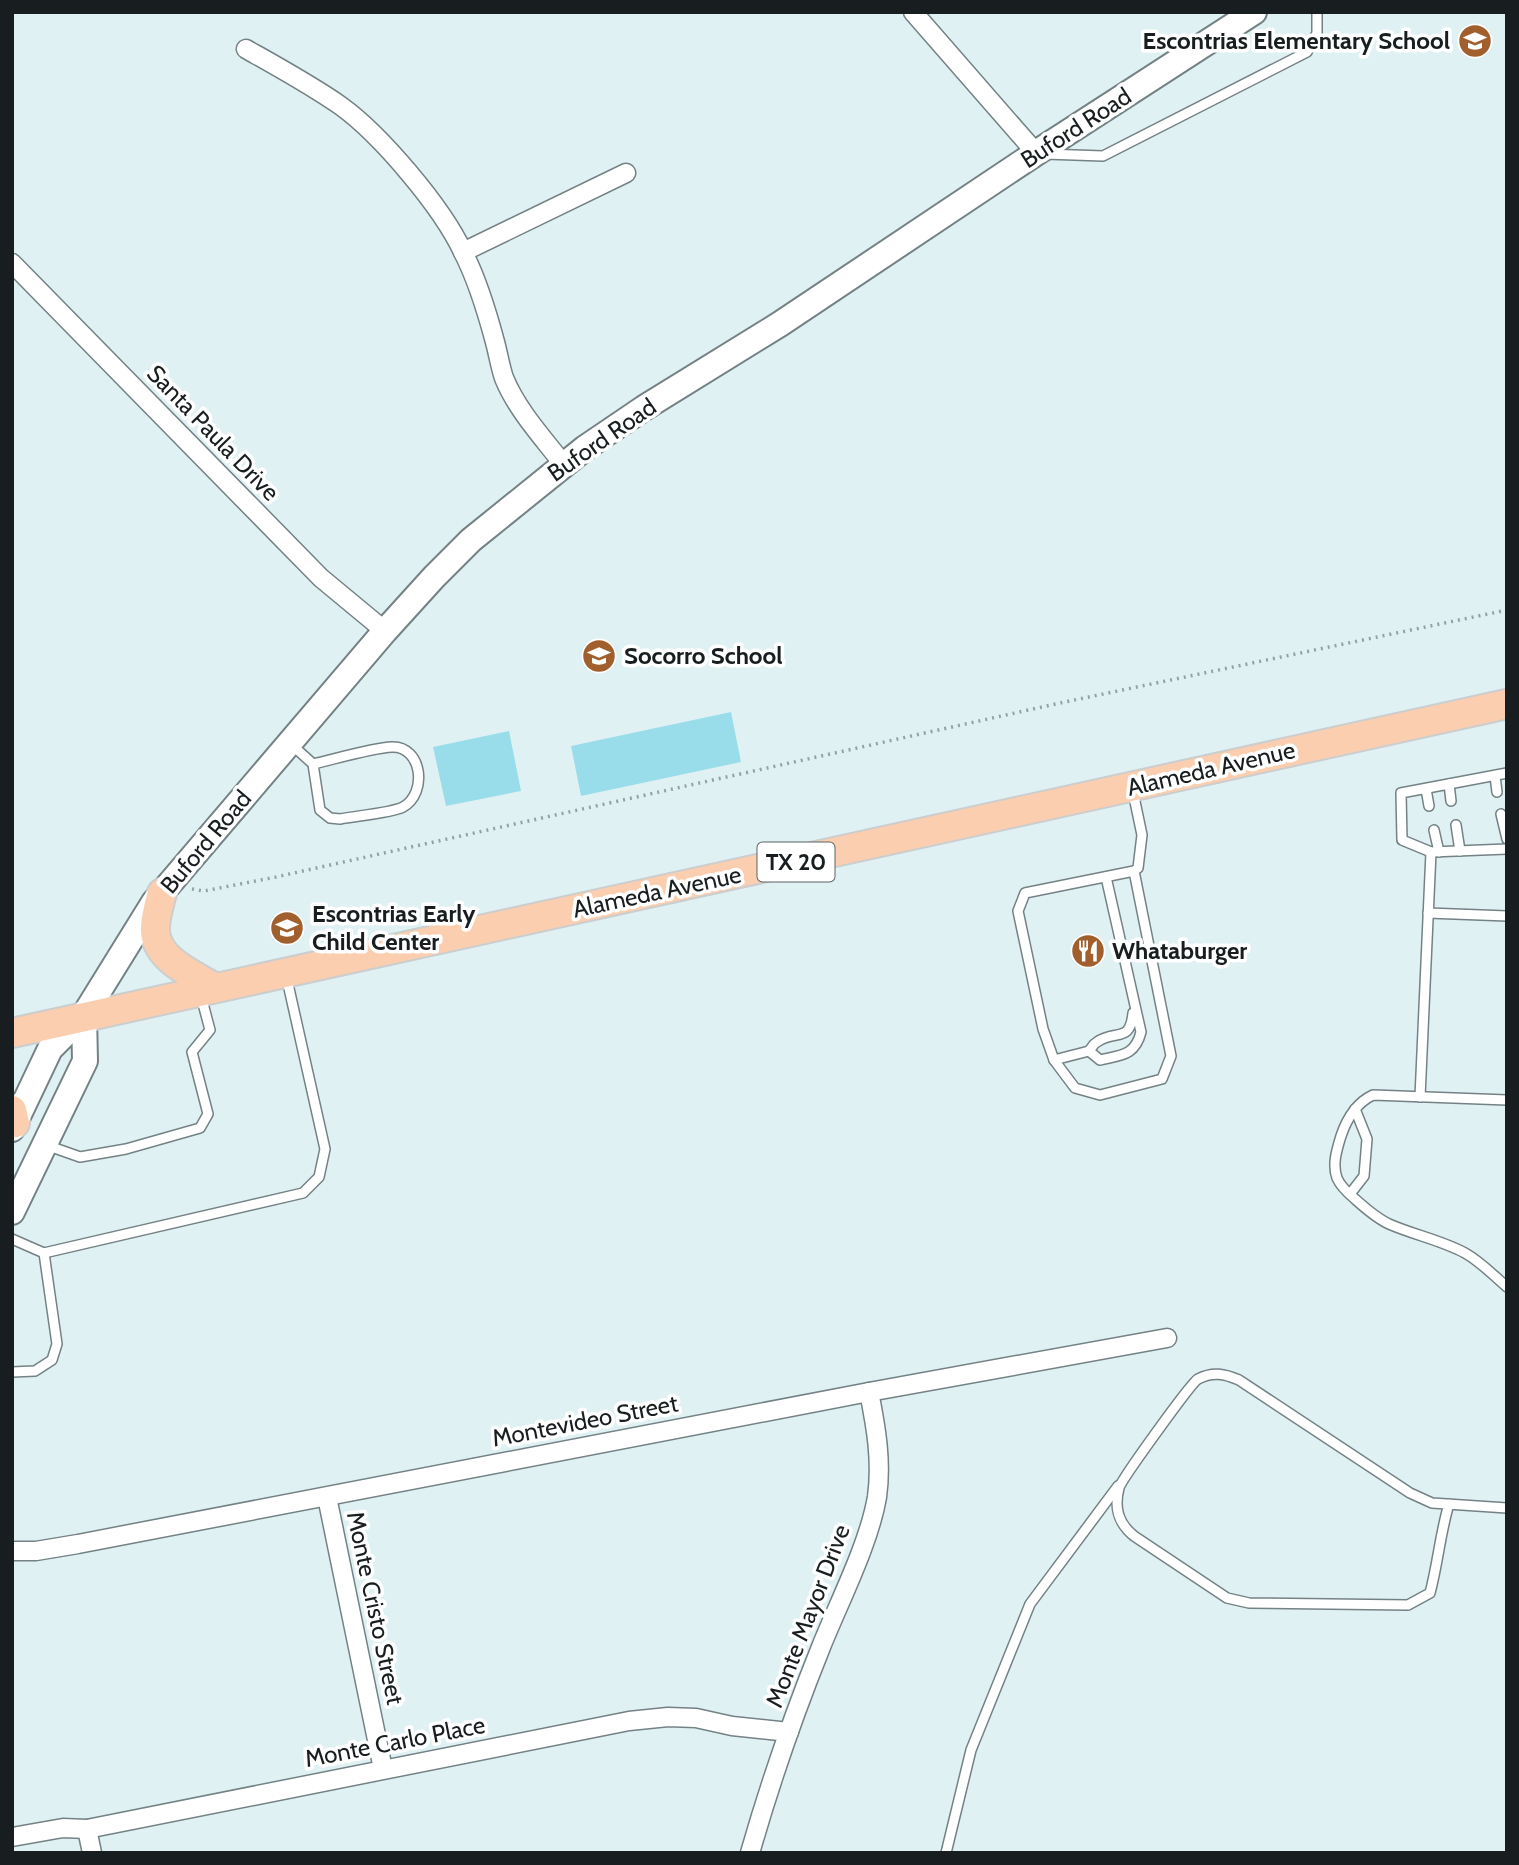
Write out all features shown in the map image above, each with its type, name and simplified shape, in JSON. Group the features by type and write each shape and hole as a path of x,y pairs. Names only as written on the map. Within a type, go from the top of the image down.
{"main road":[{"name":"Alameda Avenue","path":"12,1033 84,1015 1507,704"},
{"path":"165,889 155,931 160,949 207,989"}],"street":[{"path":"913,12 1037,153"},
{"name":"Buford Road","path":"13,1120 50,1049 84,1015 139,925 165,889 385,631 471,540 564,465 644,408 779,324 1254,12"},
{"path":"246,49 342,107 368,129 443,217 463,252 494,339 503,376 512,394 564,465"},
{"path":"463,252 626,173"},
{"name":"Santa Paula Drive","path":"12,263 321,578 385,631"},
{"path":"12,1212 85,1062 84,1015"},
{"name":"Montevideo Street","path":"12,1551 36,1551 78,1544 514,1459 1167,1338"},
{"name":"Monte Mayor Drive","path":"750,1853 789,1732 852,1572 877,1499 877,1435 869,1392"},
{"name":"Monte Cristo Street","path":"327,1497 383,1769"},
{"name":"Monte Carlo Place","path":"12,1837 63,1828 87,1829 629,1721 668,1717 696,1718 789,1732"},
{"path":"87,1829 92,1853"}],"lane":[{"path":"1037,153 1103,156 1307,52 1317,33 1317,12"},
{"path":"289,743 313,764 320,810 330,818 340,819 403,807 415,797 421,782 415,762 409,753 394,747 313,764"},
{"path":"1507,773 1401,793 1402,840 1435,852 1507,849"},
{"path":"1495,776 1497,792"},
{"path":"1449,784 1451,802"},
{"path":"1132,786 1142,835 1138,868 1026,893 1018,911 1043,1029 1055,1060 1075,1088 1100,1094 1162,1079 1171,1056 1134,871"},
{"path":"1426,789 1429,806"},
{"path":"1501,814 1507,839"},
{"path":"1456,825 1460,851"},
{"path":"1420,1097 1428,913 1435,852 1434,830"},
{"path":"1089,1051 1100,1060 1129,1053 1138,1044 1141,1032 1105,877"},
{"path":"1428,913 1507,916"},
{"path":"12,1239 44,1252 303,1193 319,1177 325,1149 286,973"},
{"path":"44,1144 80,1157 126,1149 200,1128 208,1114 192,1052 211,1030 207,989"},
{"path":"1055,1060 1089,1051 1097,1041 1126,1033 1131,1027 1134,1006"},
{"path":"1507,1100 1373,1095 1361,1101 1355,1109 1343,1131 1335,1155 1337,1178 1371,1213 1390,1225 1464,1253 1507,1287"},
{"path":"1350,1194 1364,1176 1367,1139 1355,1109"},
{"path":"12,1372 35,1371 51,1360 57,1344 44,1252"},
{"path":"946,1853 971,1750 1030,1604 1197,1380 1220,1373 1239,1380 1410,1493 1432,1503 1507,1508"},
{"path":"1119,1485 1116,1508 1123,1526 1227,1598 1249,1603 1408,1605 1430,1593 1436,1570 1440,1533 1449,1504"}],"path":[{"path":"165,889 204,891 276,877 1059,703 1507,610"}],"shaded area":[{"path":"731,712 741,762 581,796 571,746"},
{"path":"509,731 521,791 446,806 433,747"}],"place":[{"name":"Escontrias Elementary School","path":"1475,41"},
{"name":"Socorro School","path":"599,656"},
{"name":"Escontrias Early Child Center","path":"287,928"},
{"name":"Whataburger","path":"1088,951"}]}
